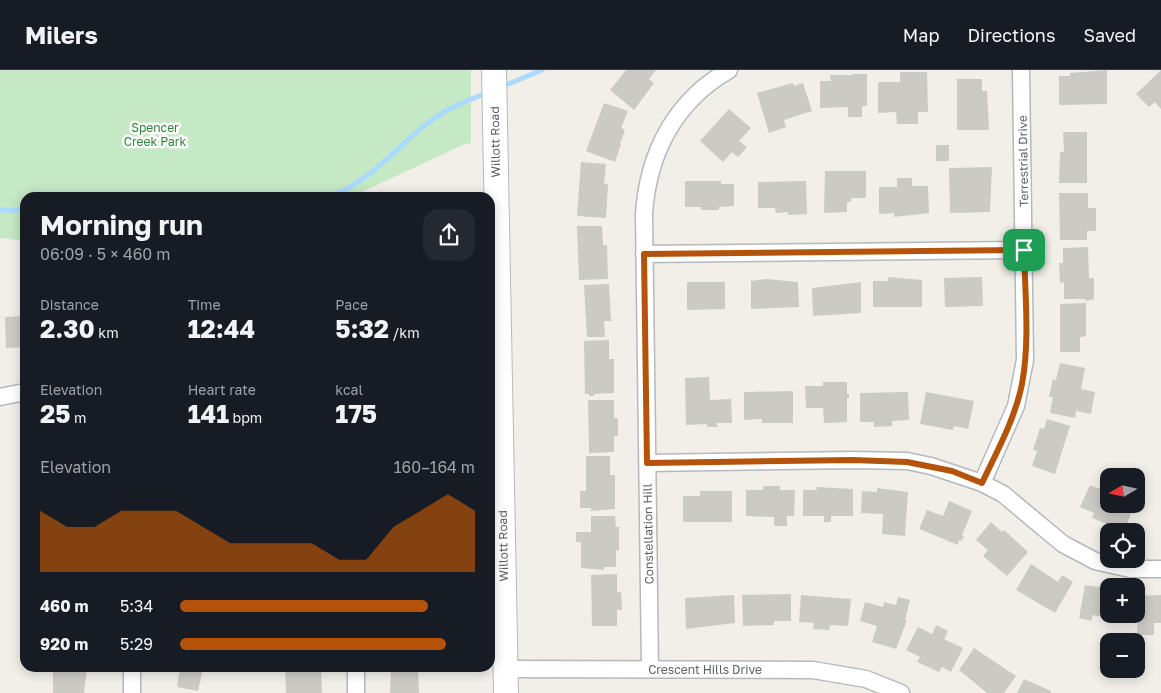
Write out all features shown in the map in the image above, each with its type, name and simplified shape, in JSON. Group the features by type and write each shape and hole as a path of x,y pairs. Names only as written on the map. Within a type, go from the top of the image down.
{"main road":[{"name":"Willott Road","path":"494,70 506,693"}],"street":[{"name":"Constellation Hill","path":"650,669 644,254 646,188 651,165 672,122 703,88 729,70"},
{"name":"Terrestrial Drive","path":"982,483 1007,430 1022,385 1026,360 1022,70"},
{"path":"644,254 1024,250"},
{"path":"0,396 20,393"},
{"path":"647,463 853,460 907,462 952,471 1003,494 1063,544 1079,554 1111,566 1130,569 1161,569"},
{"name":"Crescent Hills Drive","path":"506,668 812,670 866,679 901,693"},
{"path":"132,672 132,693"},
{"path":"356,672 356,693"}],"green space":[{"name":"Spencer Creek Park","path":"0,70 471,70 471,143 465,144 362,192 20,192 20,240 0,238"}],"building":[{"path":"626,70 656,70 649,79 654,83 634,110 610,90"},
{"path":"1107,70 1107,104 1059,105 1059,76 1070,76 1070,73"},
{"path":"1161,70 1161,109 1155,102 1149,107 1136,94"},
{"path":"900,72 927,72 928,112 918,112 918,124 897,124 896,112 878,113 878,82 900,82"},
{"path":"867,74 867,106 862,106 862,117 848,117 848,107 820,108 820,81 831,81 830,75"},
{"path":"957,79 982,79 982,91 987,91 989,130 957,130"},
{"path":"793,83 794,86 803,83 812,111 784,120 786,127 769,133 757,93"},
{"path":"604,103 628,111 621,128 625,130 615,162 586,151"},
{"path":"729,109 751,128 739,141 747,147 738,157 732,152 723,162 700,141"},
{"path":"1063,132 1087,132 1087,183 1059,183 1060,152 1064,152"},
{"path":"936,145 949,145 949,161 936,161"},
{"path":"581,162 606,164 604,184 608,184 606,218 577,216"},
{"path":"992,167 990,212 950,213 949,168"},
{"path":"825,171 866,171 866,198 851,198 851,202 847,202 847,212 824,213"},
{"path":"897,178 912,178 912,186 928,186 929,213 894,217 894,213 879,214 879,187 897,187"},
{"path":"685,181 721,181 721,184 734,184 734,206 719,207 719,210 701,210 701,207 685,207"},
{"path":"806,181 807,214 788,215 788,212 776,213 775,208 758,208 758,182"},
{"path":"1059,193 1088,193 1088,208 1096,208 1096,231 1087,231 1087,240 1060,240"},
{"path":"577,226 602,226 603,245 607,245 608,279 579,280"},
{"path":"1088,247 1089,278 1094,278 1094,299 1086,301 1085,299 1064,299 1064,282 1060,283 1059,263 1063,263 1063,248"},
{"path":"888,277 922,280 922,307 873,307 873,281 888,281"},
{"path":"982,277 983,306 945,307 944,278"},
{"path":"766,279 798,282 799,307 751,309 751,281"},
{"path":"687,282 725,282 725,309 687,310"},
{"path":"861,282 861,313 813,316 812,288"},
{"path":"609,284 611,321 604,321 605,337 587,337 584,285"},
{"path":"1086,303 1086,336 1080,337 1080,352 1060,352 1060,304"},
{"path":"20,316 20,347 6,348 5,317"},
{"path":"609,340 609,359 614,359 614,393 589,396 589,394 585,394 584,341"},
{"path":"1060,363 1085,368 1081,389 1095,392 1091,414 1076,411 1075,418 1050,413 1053,397 1049,397 1053,379 1056,380"},
{"path":"709,377 710,400 731,399 732,423 717,423 717,427 707,427 707,424 686,425 685,378"},
{"path":"823,382 847,382 849,398 847,398 847,422 824,423 823,408 806,408 805,386 823,386"},
{"path":"793,391 793,423 762,423 762,419 744,420 744,392"},
{"path":"908,392 909,420 892,421 892,426 874,427 874,422 860,422 860,393"},
{"path":"926,392 974,401 968,429 954,426 953,430 920,424"},
{"path":"588,400 614,400 614,418 618,418 618,436 614,436 614,452 589,453"},
{"path":"1047,419 1070,426 1055,474 1032,466 1037,451 1033,450 1040,428 1044,429"},
{"path":"586,456 610,456 610,475 615,475 615,509 591,511 591,508 580,508 580,491 586,491"},
{"path":"1090,485 1099,489 1100,487 1100,513 1131,513 1127,523 1104,523 1092,518 1094,513 1080,507"},
{"path":"763,486 780,486 780,490 795,490 794,516 787,516 787,526 774,526 774,517 746,516 746,490 763,490"},
{"path":"816,487 853,489 853,516 831,516 831,522 824,522 824,516 803,516 803,490 817,490"},
{"path":"877,488 908,492 905,536 882,534 883,514 861,513 862,491 877,492"},
{"path":"700,491 732,491 732,522 683,522 683,496 700,496"},
{"path":"949,501 972,511 962,535 964,536 962,541 959,540 958,545 919,529 927,510 943,516"},
{"path":"591,516 615,516 616,527 619,527 619,551 616,550 616,567 604,567 604,570 581,568 581,542 576,542 576,532 591,532"},
{"path":"991,522 1002,532 1004,530 1028,552 1007,576 983,556 988,550 976,540"},
{"path":"1031,564 1058,582 1062,575 1073,582 1055,613 1016,590"},
{"path":"617,574 617,592 621,592 622,610 617,610 617,626 592,626 591,575"},
{"path":"1085,585 1100,588 1100,616 1093,615 1091,621 1079,618"},
{"path":"791,594 791,621 774,621 774,625 743,626 742,595"},
{"path":"734,595 735,623 686,629 685,598"},
{"path":"801,595 851,599 848,626 830,625 829,630 813,629 814,623 799,622"},
{"path":"1161,595 1161,623 1154,623 1154,635 1137,633 1138,623 1145,623 1145,596"},
{"path":"898,597 910,600 905,620 907,620 896,649 872,642 877,626 860,621 865,602 883,607 884,602 896,605"},
{"path":"936,625 948,631 944,639 963,648 951,672 942,667 939,672 917,662 920,657 906,650 918,627 932,634"},
{"path":"974,648 1016,676 1004,693 987,693 959,670"},
{"path":"53,672 87,672 84,693 53,693"},
{"path":"179,672 202,672 198,691 177,687"},
{"path":"285,672 321,672 322,693 286,693"},
{"path":"391,672 418,672 419,693 390,693"},
{"path":"1024,679 1051,691 1051,693 1017,693"}],"waterway":[{"path":"501,87 542,70"},
{"path":"339,192 357,183 371,173 442,113 489,92"},
{"path":"0,210 20,211"}],"route":[{"path":"1024,250 1026,360 1022,385 1007,430 982,483 952,471 931,466 881,460 647,463 644,254 1024,250"}]}
